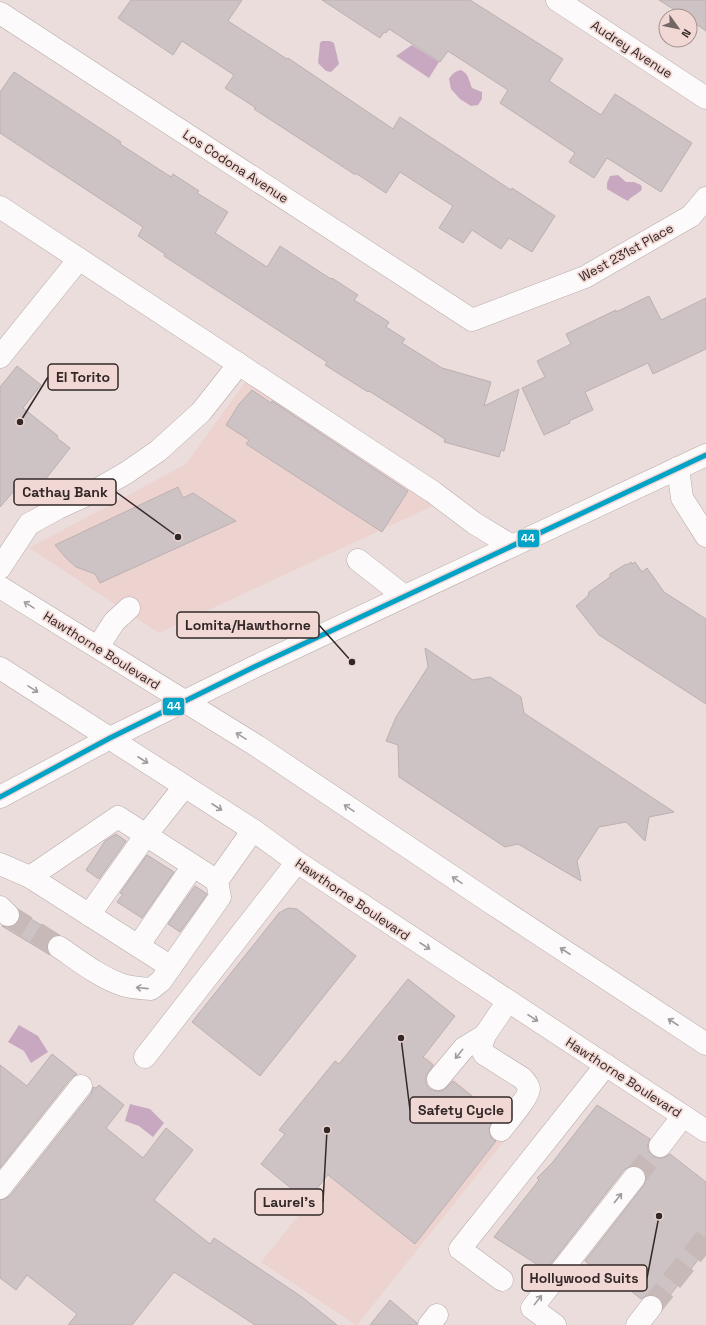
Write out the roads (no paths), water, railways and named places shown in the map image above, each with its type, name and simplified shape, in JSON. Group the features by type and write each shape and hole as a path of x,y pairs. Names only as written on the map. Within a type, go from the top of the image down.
{"main road":[{"name":"Audrey Avenue","path":"557,0 706,98"},
{"name":"Los Codona Avenue","path":"0,13 472,320"},
{"name":"West 231st Place","path":"472,320 585,277 691,216 706,198"},
{"path":"0,207 433,492 474,523 512,546"},
{"path":"0,357 79,259"},
{"path":"0,568 28,524 93,492 126,473 158,451 201,412 239,364"},
{"path":"0,797 110,738 184,701 706,455"},
{"path":"678,468 682,498 706,536"},
{"path":"358,560 404,596"},
{"name":"Hawthorne Boulevard","path":"0,586 257,746 706,1044"},
{"path":"98,647 114,622 129,608"},
{"name":"Hawthorne Boulevard","path":"0,668 253,830 297,862 706,1131"},
{"path":"89,915 184,786"},
{"path":"30,877 118,818 217,881"},
{"path":"59,947 106,978 136,988 151,989 161,981 220,897 217,881 253,830"},
{"path":"145,1057 297,862"},
{"path":"0,864 30,877 171,967"},
{"path":"138,946 193,866"},
{"path":"501,1130 528,1095 529,1088 522,1078 484,1054 481,1046 485,1035 508,1002"},
{"path":"438,1079 464,1048 485,1035"},
{"path":"502,1280 460,1249 606,1065"},
{"path":"0,1188 81,1086"},
{"path":"660,1146 683,1116"},
{"path":"555,1325 532,1308 634,1178"},
{"path":"637,1325 651,1307"}],"tunnel":[{"path":"8,915 59,947"},
{"path":"634,1178 660,1146"},
{"path":"651,1307 706,1238"}],"place":[{"name":"El Torito","path":"20,422"},
{"name":"Cathay Bank","path":"178,537"},
{"name":"Lomita/Hawthorne","path":"352,662"},
{"name":"Safety Cycle","path":"401,1038"},
{"name":"Laurel's","path":"327,1130"},
{"name":"Hollywood Suits","path":"659,1216"}]}
